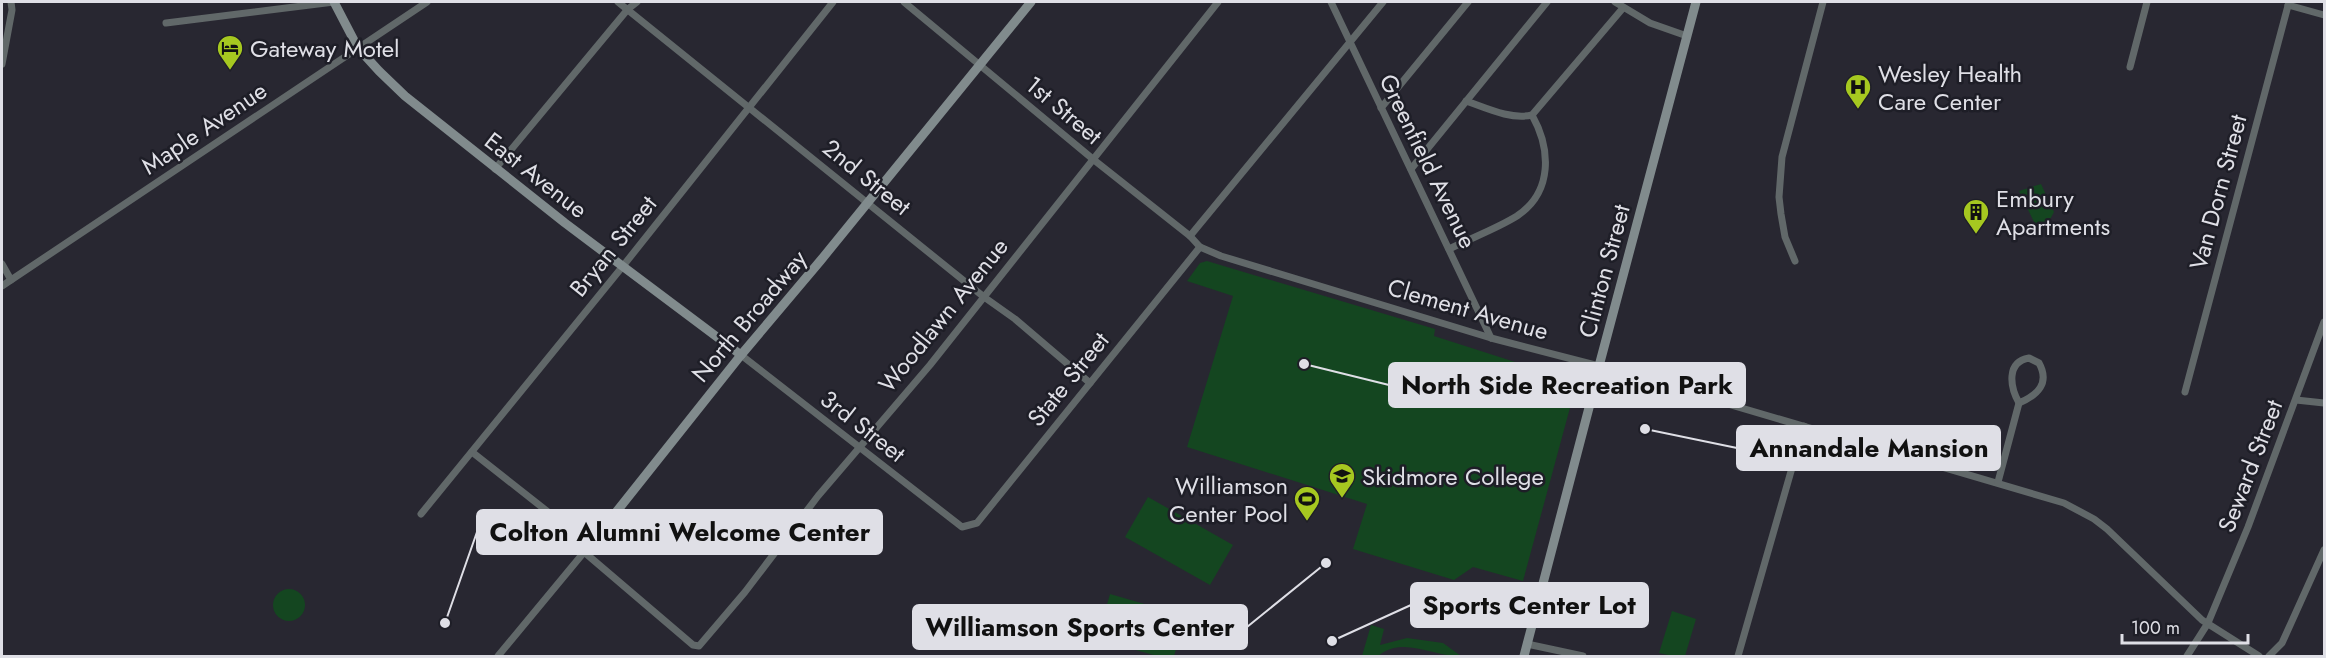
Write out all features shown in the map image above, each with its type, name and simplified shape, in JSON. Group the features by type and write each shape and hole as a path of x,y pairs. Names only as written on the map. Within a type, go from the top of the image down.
{"street":[{"path":"2,64 12,10 11,2"},
{"path":"166,23 334,2"},
{"name":"East Avenue","path":"334,2 358,48 405,96 495,169 741,355"},
{"name":"Maple Avenue","path":"2,286 427,2"},
{"name":"2nd Street","path":"618,2 984,297 1015,319 1090,383"},
{"path":"495,169 628,9 637,2"},
{"name":"Bryan Street","path":"421,514 623,266 833,2"},
{"name":"1st Street","path":"904,2 1094,160 1190,236 1200,247"},
{"name":"North Broadway","path":"498,657 741,355 1031,2"},
{"name":"Woodlawn Avenue","path":"587,548 693,645 699,646 745,592 818,496 930,365 1218,2"},
{"name":"Greenfield Avenue","path":"1330,2 1491,338"},
{"path":"1190,236 1383,2"},
{"path":"1381,108 1468,2"},
{"path":"1411,169 1547,2"},
{"path":"1615,2 1650,23 1687,36"},
{"name":"Clinton Street","path":"1524,657 1696,2"},
{"path":"1795,261 1785,237 1781,214 1779,197 1782,157 1823,2"},
{"path":"2130,67 2147,2"},
{"path":"2289,3 2325,15"},
{"name":"Van Dorn Street","path":"2185,392 2289,3"},
{"path":"1466,101 1502,113 1525,117 1532,115 1623,8"},
{"path":"1449,249 1518,215 1533,202 1542,183 1547,164 1545,145 1532,115"},
{"name":"Clement Avenue","path":"1200,247 1221,256 1491,338 1599,366 2064,503 2094,519 2107,529 2202,620 2259,657"},
{"name":"State Street","path":"962,527 977,523 1200,247"},
{"path":"2,264 12,280"},
{"name":"Seward Street","path":"2187,657 2208,623 2325,322"},
{"name":"3rd Street","path":"741,355 962,527"},
{"path":"1998,482 2019,403 2011,384 2014,370 2022,359 2029,358 2039,363 2044,383 2035,394 2019,403"},
{"path":"2296,400 2325,403"},
{"path":"1738,657 1804,426"},
{"path":"472,452 587,548"},
{"path":"2269,657 2282,643 2325,550"},
{"path":"1527,644 1583,657"}],"green space":[{"path":"2041,184 2054,212 2048,223 2035,224 2019,191"},
{"path":"1207,261 1435,329 1434,336 1577,382 1523,581 1473,567 1454,580 1353,549 1367,504 1187,447 1233,296 1187,281 1200,263"},
{"path":"1148,497 1233,545 1210,585 1125,537"},
{"path":"289,589 301,593 305,605 301,617 289,621 277,617 273,605 277,593"},
{"path":"1110,594 1186,616 1174,656 1157,656 1097,639"},
{"path":"1672,611 1696,619 1685,656 1659,653"},
{"path":"1371,625 1384,629 1380,645 1407,638 1443,643 1461,656 1418,648 1398,647 1378,656 1362,656"}],"place":[{"name":"Gateway Motel","path":"230,71"},
{"name":"Wesley Health Care Center","path":"1858,110"},
{"name":"Embury Apartments","path":"1976,235"},
{"name":"North Side Recreation Park","path":"1304,364"},
{"name":"Annandale Mansion","path":"1645,429"},
{"name":"Skidmore College","path":"1342,499"},
{"name":"Williamson Center Pool","path":"1307,522"},
{"name":"Williamson Sports Center","path":"1326,563"},
{"name":"Colton Alumni Welcome Center","path":"445,623"},
{"name":"Sports Center Lot","path":"1332,641"}]}
